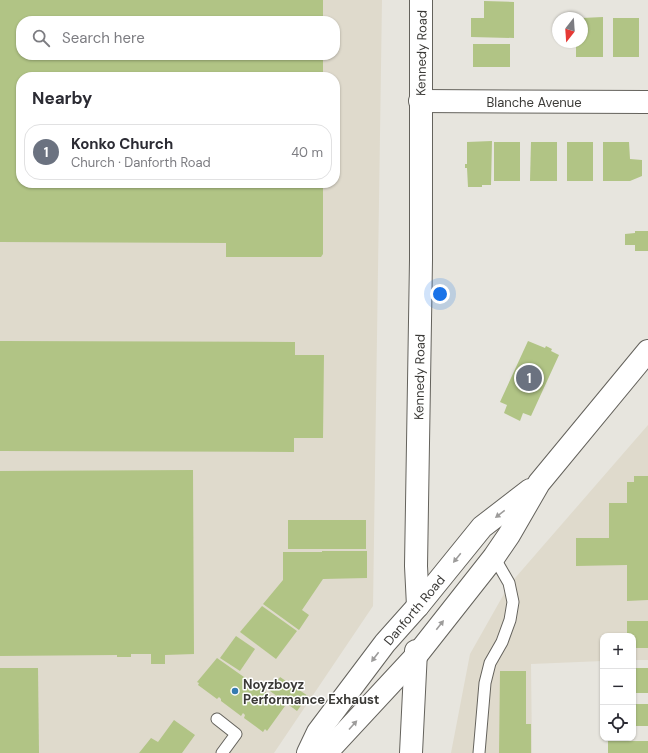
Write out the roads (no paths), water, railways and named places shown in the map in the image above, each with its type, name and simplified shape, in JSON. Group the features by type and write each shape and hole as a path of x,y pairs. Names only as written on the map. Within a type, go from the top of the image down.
{"main road":[{"name":"Kennedy Road","path":"411,753 418,606 416,566 421,260 421,0"},
{"name":"Blanche Avenue","path":"420,101 648,102"},
{"name":"Danforth Road","path":"326,753 416,656 494,557 539,483 648,351"},
{"name":"Danforth Road","path":"308,753 318,732 385,643 418,606 482,527 539,483"}],"lane":[{"path":"479,753 484,683 490,663 502,642 510,620 513,602 509,583 494,557"},
{"path":"217,719 236,734 222,753"}],"place":[{"name":"Konko Church","path":"529,378"},
{"name":"Noyzboyz Performance Exhaust","path":"235,691"}]}
